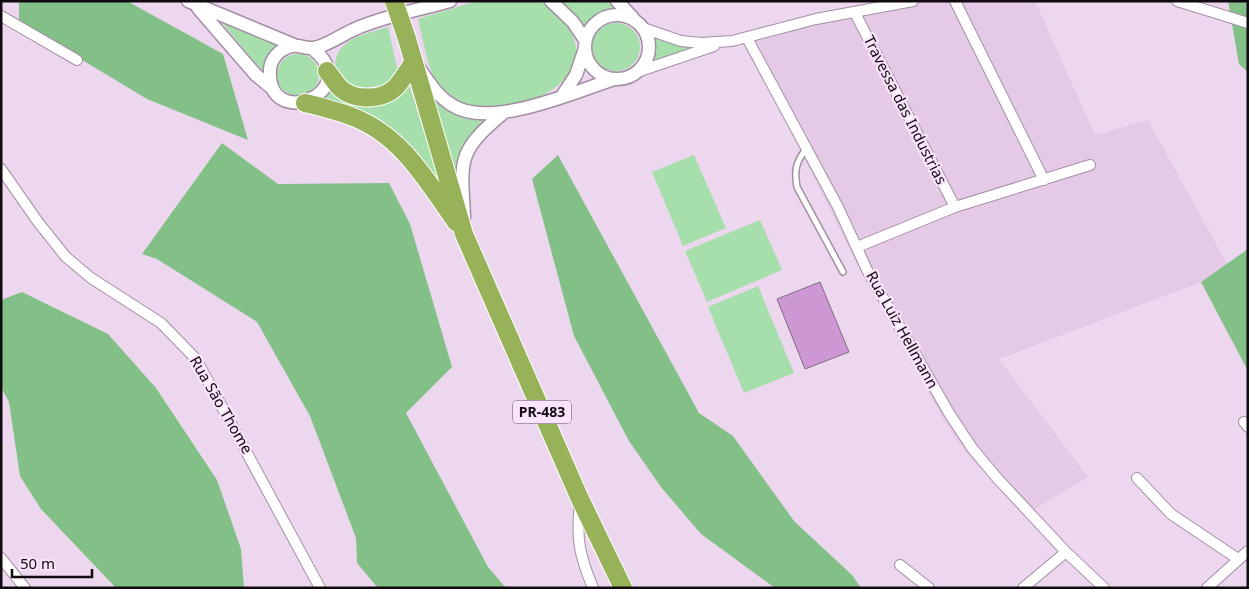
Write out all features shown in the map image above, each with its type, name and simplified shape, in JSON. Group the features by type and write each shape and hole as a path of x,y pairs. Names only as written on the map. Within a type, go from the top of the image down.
{"highway":[{"name":"PR-483","path":"394,1 414,62 464,234 580,498 623,588"},
{"path":"327,71 339,87 348,93 359,97 373,97 386,94 395,88 414,62"},
{"path":"305,103 353,117 385,134 412,160 464,234"}],"street":[{"path":"313,49 356,28 450,1"},
{"path":"552,1 573,22 585,44 589,62 594,69 600,74 614,79"},
{"path":"617,1 647,35 649,51 647,59 637,72"},
{"path":"414,62 436,92 453,106 474,113 502,114 614,79 630,76 637,72 732,41 816,19 855,14 913,1"},
{"path":"955,1 1044,180"},
{"path":"1177,1 1248,23"},
{"path":"192,4 294,45 313,49 325,62 327,71 324,88 313,100 305,103 298,104 284,100 256,75 192,4"},
{"name":"Travessa das Industrias","path":"855,14 955,207"},
{"path":"562,96 576,75 592,26 605,17 620,15 681,41 702,43 732,41"},
{"path":"1,16 77,60"},
{"name":"Rua Luiz Hellmann","path":"747,38 806,148 867,270 924,371 972,448 997,478 1066,552 1104,588"},
{"path":"273,89 269,78 270,67 279,53 294,45"},
{"path":"464,234 462,168 469,147 482,131 502,114"},
{"path":"857,247 955,207 1090,165"},
{"name":"Rua São Thome","path":"1,169 38,222 66,257 91,278 161,323 196,359 320,588"},
{"path":"1137,478 1171,514 1238,560"},
{"path":"580,498 576,532 584,565 593,588"},
{"path":"1207,588 1248,551"},
{"path":"1024,588 1066,552"},
{"path":"1,558 25,588"},
{"path":"900,565 929,588"}],"lane":[{"path":"806,148 796,162 794,174 797,186 843,272"}],"shaded area":[{"path":"904,1 1035,1 1095,135 1148,120 1227,264 1201,282 999,359 1088,477 1025,515 966,453 946,424 860,270 746,42 855,11"}],"green space":[{"path":"19,1 127,1 223,54 248,140 147,99 19,22"},
{"path":"477,1 538,1 546,4 556,13 565,23 576,46 573,67 559,85 537,98 511,106 484,108 460,103 442,90 429,65 418,19"},
{"path":"559,1 612,1 622,11 616,10 599,14 590,22 584,32"},
{"path":"1228,1 1248,1 1248,72 1239,64"},
{"path":"218,18 282,45 267,60 262,71"},
{"path":"611,23 621,23 630,27 636,33 639,38 639,56 630,67 621,71 611,71 602,67 596,61 592,52 592,42 596,33 602,27"},
{"path":"388,27 398,72 394,82 371,91 346,85 335,65 341,49 354,38"},
{"path":"651,37 699,48 649,63 653,50"},
{"path":"298,54 313,60 319,75 313,90 298,96 283,90 277,75 283,60"},
{"path":"409,84 442,189 418,154 393,130 362,114 323,99 331,88 404,89"},
{"path":"432,98 453,112 476,117 494,117 456,178"},
{"path":"222,143 278,184 389,183 410,224 452,367 406,413 488,567 506,588 378,588 357,563 356,538 310,416 257,322 157,259 142,254"},
{"path":"558,155 699,413 733,436 794,521 852,575 861,588 775,588 701,534 661,487 629,441 574,336 532,179"},
{"path":"694,155 726,228 683,246 652,172"},
{"path":"760,220 782,270 707,302 685,251"},
{"path":"1248,249 1248,371 1201,282"},
{"path":"758,286 794,373 744,393 708,307"},
{"path":"22,292 108,334 156,388 217,480 241,549 244,588 116,588 41,509 20,476 9,402 1,387 1,300"}],"building":[{"path":"820,282 849,352 805,369 777,299"}]}
